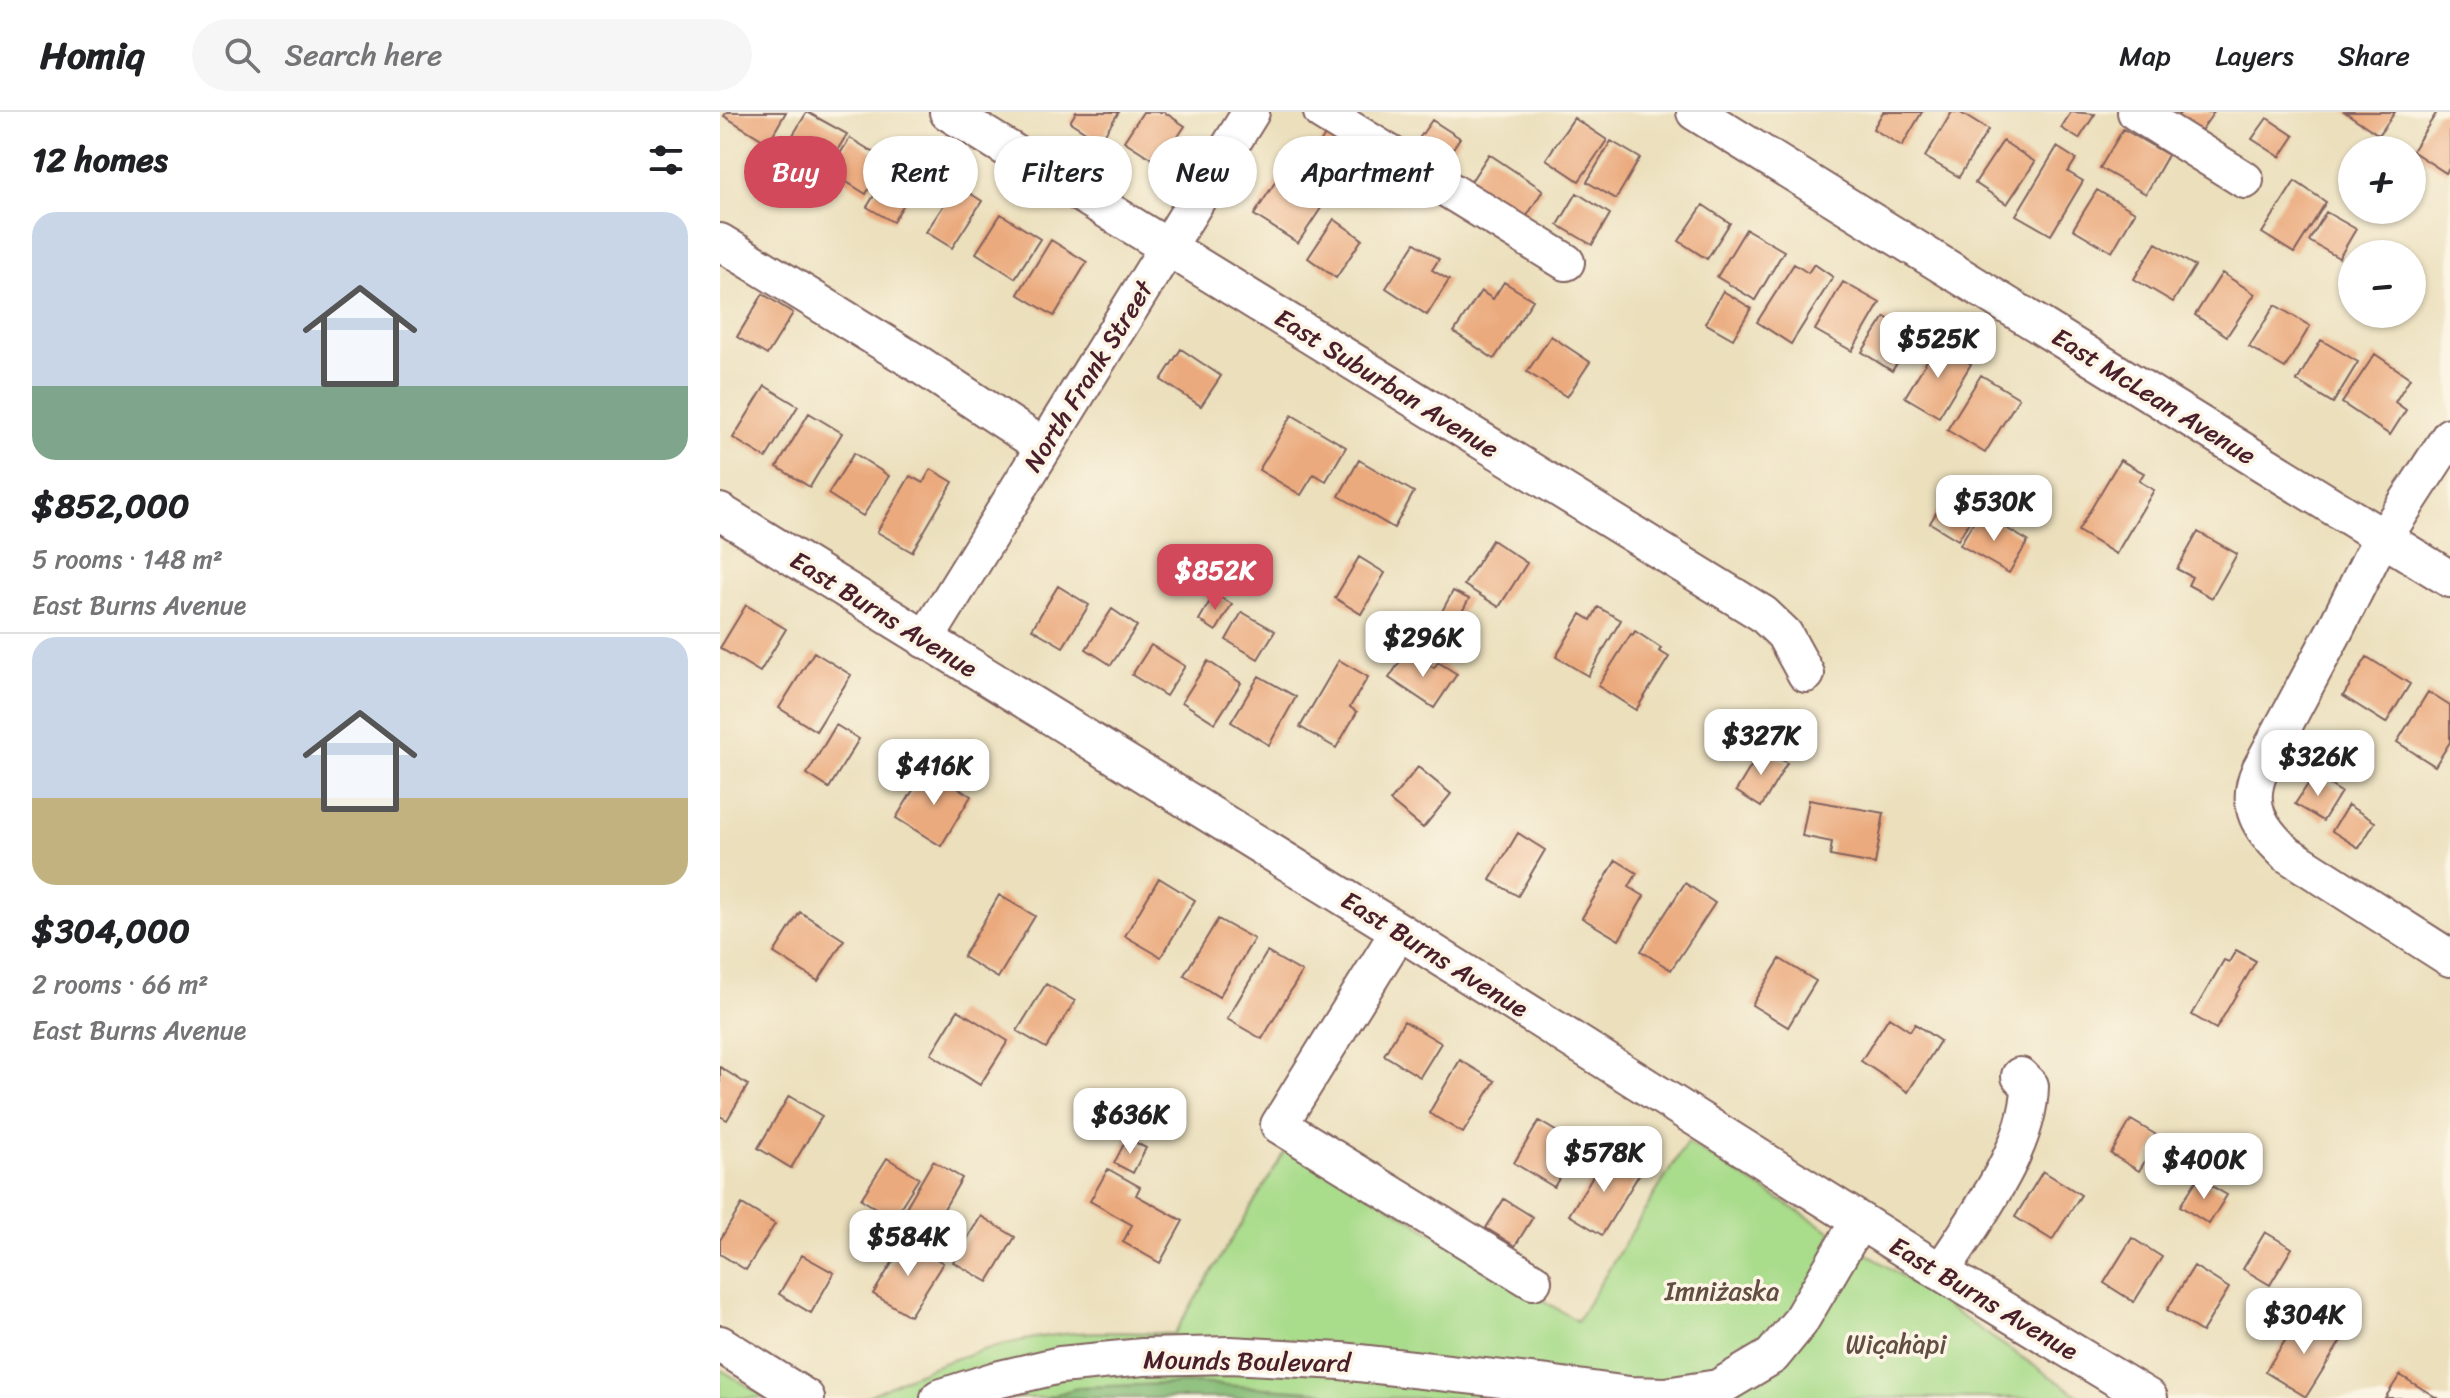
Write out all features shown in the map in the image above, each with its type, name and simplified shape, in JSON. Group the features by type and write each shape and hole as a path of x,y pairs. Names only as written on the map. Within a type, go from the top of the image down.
{"street":[{"name":"East Suburban Avenue","path":"948,112 1763,614 1784,634 1806,674"},
{"name":"North Frank Street","path":"925,640 1251,112"},
{"path":"1322,112 1566,262"},
{"name":"East McLean Avenue","path":"1695,112 2450,579"},
{"path":"2136,112 2245,180"},
{"path":"720,242 917,363 1044,447"},
{"path":"2450,436 2372,556 2265,759 2255,780 2253,800 2266,833 2287,854 2450,958"},
{"name":"East Burns Avenue","path":"723,519 1399,931 1859,1221 2149,1398"},
{"path":"1399,931 1279,1125 1533,1281"},
{"path":"1941,1272 2000,1176 2021,1131 2030,1086 2020,1076"},
{"name":"Mounds Boulevard","path":"939,1398 1060,1365 1143,1357 1230,1355 1341,1361 1629,1395 1666,1396 1718,1388 1772,1356 1799,1323 1859,1221"},
{"path":"720,1344 806,1398"}],"green space":[{"name":"Imniżaska","path":"1687,1142 1888,1267 2082,1398 865,1398 941,1364 1020,1341 1087,1332 1174,1334 1289,1145 1577,1321"},
{"path":"720,1369 767,1398 720,1398"},
{"path":"1195,1383 1324,1392 1334,1398 1045,1398 1080,1387"}],"building":[{"path":"727,112 786,112 772,136 757,136 724,116"},
{"path":"807,112 847,134 846,136 792,136"},
{"path":"1076,112 1119,112 1103,136 1092,136 1070,122"},
{"path":"1143,112 1164,112 1185,126 1178,136 1148,136 1148,156 1132,146 1132,136 1127,136"},
{"path":"1883,112 1922,112 1902,146 1873,129"},
{"path":"1952,112 1959,112 1988,130 1959,177 1925,157"},
{"path":"2071,112 2095,114 2079,139 2061,128"},
{"path":"2181,112 2214,112 2198,135 2175,120"},
{"path":"2345,112 2395,112 2379,135"},
{"path":"2437,112 2450,112 2450,167 2446,173 2426,160 2426,136 2422,136"},
{"path":"1574,118 1607,140 1579,181 1546,159"},
{"path":"2267,118 2294,136 2280,157 2252,139"},
{"path":"1432,120 1457,136 1421,136"},
{"path":"2123,129 2168,155 2146,194 2100,168"},
{"path":"850,138 863,146 863,192 847,182 847,143"},
{"path":"1611,141 1640,158 1616,199 1587,182"},
{"path":"2003,141 2035,162 2007,204 1975,183"},
{"path":"2057,147 2076,159 2068,172 2083,181 2051,235 2016,215"},
{"path":"1489,154 1543,190 1525,219 1470,183"},
{"path":"2295,181 2326,202 2294,253 2262,233"},
{"path":"1273,185 1273,208 1321,208 1298,243 1254,215"},
{"path":"2097,190 2135,212 2112,252 2073,229"},
{"path":"1577,193 1610,214 1592,245 1558,225"},
{"path":"1703,205 1730,223 1707,259 1679,241"},
{"path":"869,208 902,208 893,222"},
{"path":"942,208 978,208 952,248 926,232"},
{"path":"2326,212 2338,219 2338,224 2347,224 2356,229 2350,240 2338,240 2338,257 2309,241"},
{"path":"1001,214 1040,239 1015,278 976,253"},
{"path":"1334,219 1362,239 1336,278 1308,258"},
{"path":"1746,229 1784,251 1755,300 1717,277"},
{"path":"1051,240 1087,262 1054,316 1018,294"},
{"path":"1415,243 1439,259 1432,270 1449,280 1427,315 1386,288"},
{"path":"2156,243 2195,266 2173,302 2134,279"},
{"path":"1794,264 1808,273 1814,264 1833,277 1791,344 1757,322"},
{"path":"2222,273 2255,294 2227,336 2195,315"},
{"path":"1504,282 1533,300 1494,359 1454,332 1481,291 1493,299"},
{"path":"1843,282 1880,303 1852,351 1815,330"},
{"path":"1723,291 1751,308 1733,339 1705,323"},
{"path":"763,294 793,313 767,355 737,337"},
{"path":"2275,305 2310,326 2285,368 2249,347"},
{"path":"1885,317 1914,336 1892,371 1862,352"},
{"path":"1551,336 1590,362 1567,397 1527,372"},
{"path":"2321,340 2358,362 2333,403 2297,381"},
{"path":"1937,344 1971,364 1939,417 1905,397"},
{"path":"1181,349 1221,376 1201,406 1161,380"},
{"path":"2375,354 2410,378 2395,402 2406,410 2390,435 2342,403"},
{"path":"1981,375 2019,398 1985,453 1947,430"},
{"path":"765,386 798,406 766,458 733,438"},
{"path":"809,413 842,433 810,487 777,467"},
{"path":"1292,415 1346,447 1326,481 1314,474 1301,495 1259,470"},
{"path":"854,453 889,476 863,516 828,494"},
{"path":"1359,460 1414,492 1394,528 1339,496"},
{"path":"2120,460 2144,473 2139,481 2154,490 2116,554 2078,531"},
{"path":"931,469 953,482 912,552 877,532 910,476 923,483"},
{"path":"1950,490 1978,507 1958,540 1930,523"},
{"path":"1979,512 2028,541 2009,573 1960,545"},
{"path":"2198,532 2237,554 2212,598 2188,585 2192,577 2177,569"},
{"path":"1492,540 1527,563 1499,607 1464,585"},
{"path":"1359,557 1385,573 1361,614 1335,598"},
{"path":"1058,586 1089,605 1063,647 1032,629"},
{"path":"1453,591 1469,599 1457,621 1441,613"},
{"path":"1214,594 1232,604 1216,631 1199,620"},
{"path":"746,605 786,629 760,672 720,648"},
{"path":"1598,607 1621,620 1588,676 1556,657 1581,614 1591,620"},
{"path":"1112,609 1137,626 1111,665 1086,649"},
{"path":"1242,612 1275,631 1258,659 1226,640"},
{"path":"1635,631 1669,657 1636,710 1598,686"},
{"path":"1151,645 1185,666 1166,696 1132,675"},
{"path":"1407,651 1434,668 1438,662 1457,674 1434,708 1389,678"},
{"path":"814,652 851,675 816,731 779,708"},
{"path":"2367,657 2410,684 2386,723 2343,696"},
{"path":"1339,660 1368,677 1350,707 1357,712 1336,748 1300,727"},
{"path":"1208,661 1241,683 1215,723 1182,702"},
{"path":"1259,676 1296,697 1269,745 1231,722"},
{"path":"2428,692 2450,706 2450,742 2435,766 2397,742"},
{"path":"836,725 859,739 829,788 807,774"},
{"path":"1762,748 1787,763 1761,807 1736,791"},
{"path":"1418,767 1451,794 1423,828 1390,801"},
{"path":"926,769 971,796 941,846 896,818"},
{"path":"2314,775 2341,792 2323,821 2295,804"},
{"path":"1809,800 1884,813 1875,864 1830,856 1832,842 1802,836"},
{"path":"2348,805 2375,822 2359,848 2332,831"},
{"path":"1518,833 1545,850 1518,896 1490,880"},
{"path":"1616,860 1637,873 1629,887 1644,896 1619,940 1582,918"},
{"path":"1159,878 1195,900 1161,957 1125,936"},
{"path":"1685,883 1715,903 1671,970 1641,951"},
{"path":"999,895 1035,916 998,978 963,957"},
{"path":"800,912 844,940 818,981 774,953"},
{"path":"1218,919 1254,939 1219,997 1184,975"},
{"path":"2236,950 2256,961 2216,1029 2192,1015 2224,960 2229,962"},
{"path":"1267,952 1302,972 1262,1039 1227,1019"},
{"path":"1780,959 1816,981 1788,1027 1752,1005"},
{"path":"1046,984 1075,1001 1046,1048 1017,1031"},
{"path":"958,1010 1008,1041 980,1085 931,1054"},
{"path":"1889,1017 1910,1031 1915,1024 1940,1041 1908,1092 1861,1061"},
{"path":"1404,1021 1441,1043 1420,1077 1384,1055"},
{"path":"1460,1060 1495,1081 1463,1133 1429,1113"},
{"path":"720,1067 748,1085 727,1120 720,1116"},
{"path":"789,1096 822,1116 791,1168 758,1148"},
{"path":"2131,1120 2160,1137 2139,1171 2111,1154"},
{"path":"1539,1121 1579,1145 1554,1187 1514,1163"},
{"path":"1127,1138 1146,1148 1133,1173 1114,1163"},
{"path":"1607,1153 1640,1173 1602,1235 1569,1215"},
{"path":"887,1158 919,1178 893,1219 861,1199"},
{"path":"933,1161 962,1178 934,1226 905,1209"},
{"path":"1108,1169 1140,1187 1136,1195 1183,1221 1160,1263 1123,1242 1132,1225 1090,1201"},
{"path":"2043,1171 2081,1195 2052,1240 2015,1217"},
{"path":"2198,1178 2227,1195 2209,1224 2180,1206"},
{"path":"1504,1199 1533,1217 1515,1246 1486,1228"},
{"path":"742,1204 775,1224 746,1270 720,1254 720,1240"},
{"path":"981,1216 1015,1237 988,1282 953,1262"},
{"path":"2265,1232 2292,1248 2270,1285 2243,1269"},
{"path":"2132,1238 2162,1257 2134,1302 2104,1283"},
{"path":"906,1240 943,1263 910,1316 873,1294"},
{"path":"802,1255 834,1273 811,1313 779,1294"},
{"path":"2194,1266 2229,1288 2202,1332 2167,1310"},
{"path":"2302,1314 2342,1339 2306,1397 2265,1372"},
{"path":"2400,1375 2437,1398 2385,1398"}],"park label":[{"name":"Wic̣aḣapi","path":"1896,1344"}]}
